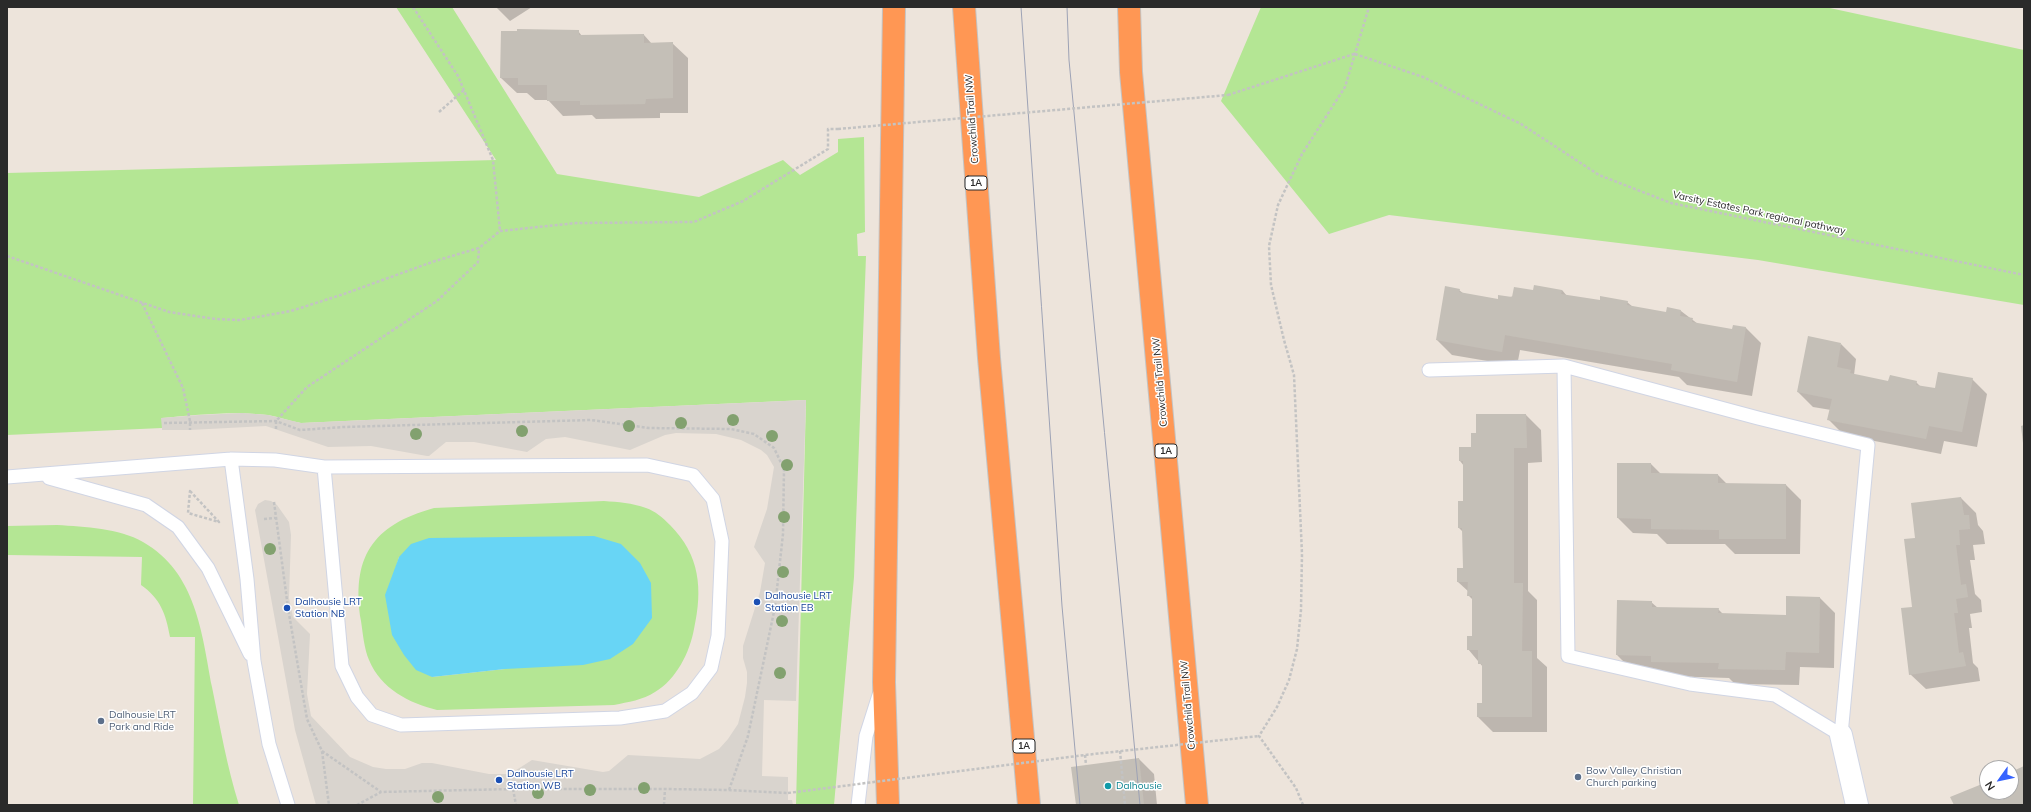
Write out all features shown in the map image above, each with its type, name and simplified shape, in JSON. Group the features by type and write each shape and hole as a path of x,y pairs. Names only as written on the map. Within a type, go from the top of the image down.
{"highway":[{"path":"888,805 884,682 894,7"},
{"name":"Crowchild Trail NW","path":"964,7 989,358 1029,805"},
{"name":"Crowchild Trail NW","path":"1129,7 1131,72 1197,805"}],"street":[{"path":"1841,735 1857,805"}],"lane":[{"path":"1429,370 1564,366 1758,418 1868,445 1841,735 1775,695 1690,684 1568,656 1564,366"},
{"path":"7,477 41,476 147,464 231,458 275,460 324,467 647,465 693,475 713,499 722,541 718,636 711,668 692,693 664,711 620,718 401,726 372,715 357,697 342,666 324,467"},
{"path":"231,458 247,579 254,661 269,744 288,805"},
{"path":"41,476 146,505 178,526 208,568 254,661"},
{"path":"858,805 866,736 884,682"}],"path":[{"path":"413,7 458,76 493,160 500,231"},
{"path":"1259,736 1277,708 1289,680 1297,649 1301,610 1302,554 1294,374 1271,285 1268,246 1278,205 1302,154 1345,87 1369,7"},
{"path":"7,256 169,312 216,319 240,320 291,311 344,294 434,261 479,248 500,231 576,223 694,222 742,201 828,149 828,129 1228,94 1354,54"},
{"name":"Varsity Estates Park regional pathway","path":"1354,54 1423,78 1521,124 1599,175 1671,203 2024,275"},
{"path":"439,112 464,90"},
{"path":"276,429 276,421 289,404 307,387 437,302 478,262 479,248"},
{"path":"142,303 183,388 190,421 190,430"},
{"path":"164,423 190,421 276,421 300,430 344,427 591,420 648,428 731,429 754,434 774,448 784,469 783,534 775,607 748,736 729,790"},
{"path":"190,491 214,517 219,522 188,513 190,491"},
{"path":"274,502 288,608 307,719 322,751 329,805"},
{"path":"257,519 276,518"},
{"path":"357,805 381,792 513,789 665,789 788,793 1085,754 1259,736"},
{"path":"1259,736 1296,788 1303,805"},
{"path":"322,751 381,792"},
{"path":"1120,751 1125,805"},
{"path":"1085,754 1086,765"},
{"path":"513,789 516,805"},
{"path":"664,805 665,789"}],"green space":[{"path":"396,7 452,7 557,174 699,197 783,160 800,175 838,152 838,139 864,137 865,232 857,234 858,256 866,256 854,577 834,805 796,805 806,400 301,423 268,415 241,413 215,414 162,418 162,428 7,435 7,173 496,160"},
{"path":"1261,7 1825,7 2024,50 2024,305 1758,260 1389,215 1329,234 1221,101"},
{"path":"604,501 636,505 649,509 662,517 680,536 688,548 697,573 697,614 692,638 681,665 676,673 663,687 650,695 614,705 437,710 406,699 388,687 374,670 367,655 364,641 359,599 359,579 363,562 370,547 381,535 395,524 413,515 434,508","holes":["399,557 505,669 432,677 395,570"]},
{"path":"57,525 102,529 134,537 161,555 175,570 194,606 200,625 224,746 239,805 193,805 195,637 170,637 161,607 153,595 141,585 142,557 7,555 7,526"}],"shaded area":[{"path":"806,400 796,701 764,700 762,776 788,777 788,800 792,800 793,805 316,805 295,730 255,510 258,504 265,500 271,501 277,505 289,522 291,535 289,598 293,617 310,634 307,694 311,716 350,757 373,767 386,769 405,769 422,763 432,763 489,774 510,774 532,760 603,772 609,771 628,755 700,759 719,749 738,724 747,683 747,672 743,658 743,646 760,592 765,563 754,547 767,509 774,467 767,455 761,450 741,440 716,434 676,433 665,435 630,450 565,437 546,439 527,452 474,442 446,442 427,456 371,446 328,447 266,426 162,430 161,418 243,413 268,415 301,423"}],"water":[{"path":"594,536 621,544 640,563 651,583 652,618 633,644 610,659 583,665 505,669 432,677 416,670 404,655 392,635 385,595 399,557 411,544 429,538"}],"building":[{"path":"517,29 579,30 579,35 644,34 644,43 673,42 673,98 646,99 645,104 580,105 580,101 547,101 547,85 518,85 518,78 500,78 501,31 517,31"},
{"path":"1534,285 1562,290 1561,294 1600,300 1600,296 1628,301 1627,305 1666,312 1667,307 1681,310 1680,316 1693,318 1692,322 1732,329 1733,325 1746,327 1737,382 1671,370 1672,364 1505,335 1502,352 1436,340 1445,286 1460,289 1459,292 1498,299 1498,295 1512,297 1514,287 1533,290"},
{"path":"1808,336 1841,343 1837,367 1851,370 1850,373 1888,381 1890,375 1917,381 1916,385 1935,388 1938,372 1973,378 1962,432 1929,426 1926,439 1827,420 1832,399 1797,392"},
{"path":"1476,414 1526,414 1527,448 1514,448 1514,583 1523,583 1522,651 1532,651 1532,717 1477,717 1477,703 1482,703 1482,664 1478,664 1478,650 1467,650 1467,636 1472,636 1472,596 1467,596 1468,582 1457,582 1457,568 1463,568 1462,528 1458,528 1458,501 1463,501 1463,461 1459,461 1459,447 1471,447 1471,433 1476,433"},
{"path":"2024,425 2024,443 2023,443 2021,426"},
{"path":"1617,463 1651,463 1651,473 1718,474 1718,483 1786,484 1786,539 1719,539 1719,530 1651,529 1651,519 1617,518"},
{"path":"1961,497 1964,515 1969,515 1970,529 1959,530 1960,545 1956,545 1961,585 1966,584 1968,597 1956,599 1958,613 1954,613 1959,653 1963,652 1966,666 1909,675 1901,608 1912,607 1904,539 1915,538 1911,503"},
{"path":"1786,596 1820,597 1819,653 1786,652 1785,670 1718,669 1719,663 1651,662 1651,656 1616,655 1617,600 1652,601 1652,607 1719,608 1718,613 1786,615"},
{"name":"Dalhousie","path":"1139,758 1144,805 1076,805 1071,767"},
{"path":"2024,766 2024,805 1954,805 1950,797 1979,785 1979,800 2019,800 2019,768"}],"tram line":[{"path":"1021,7 1062,606 1080,805"},
{"path":"1067,7 1069,60 1140,805"}],"place":[{"name":"Dalhousie LRT Station EB","path":"757,602"},
{"name":"Dalhousie LRT Station NB","path":"287,608"},
{"name":"Dalhousie LRT Park and Ride","path":"101,721"},
{"name":"Bow Valley Christian Church parking","path":"1578,777"},
{"name":"Dalhousie LRT Station WB","path":"499,780"},
{"name":"Dalhousie","path":"1108,786"}]}
